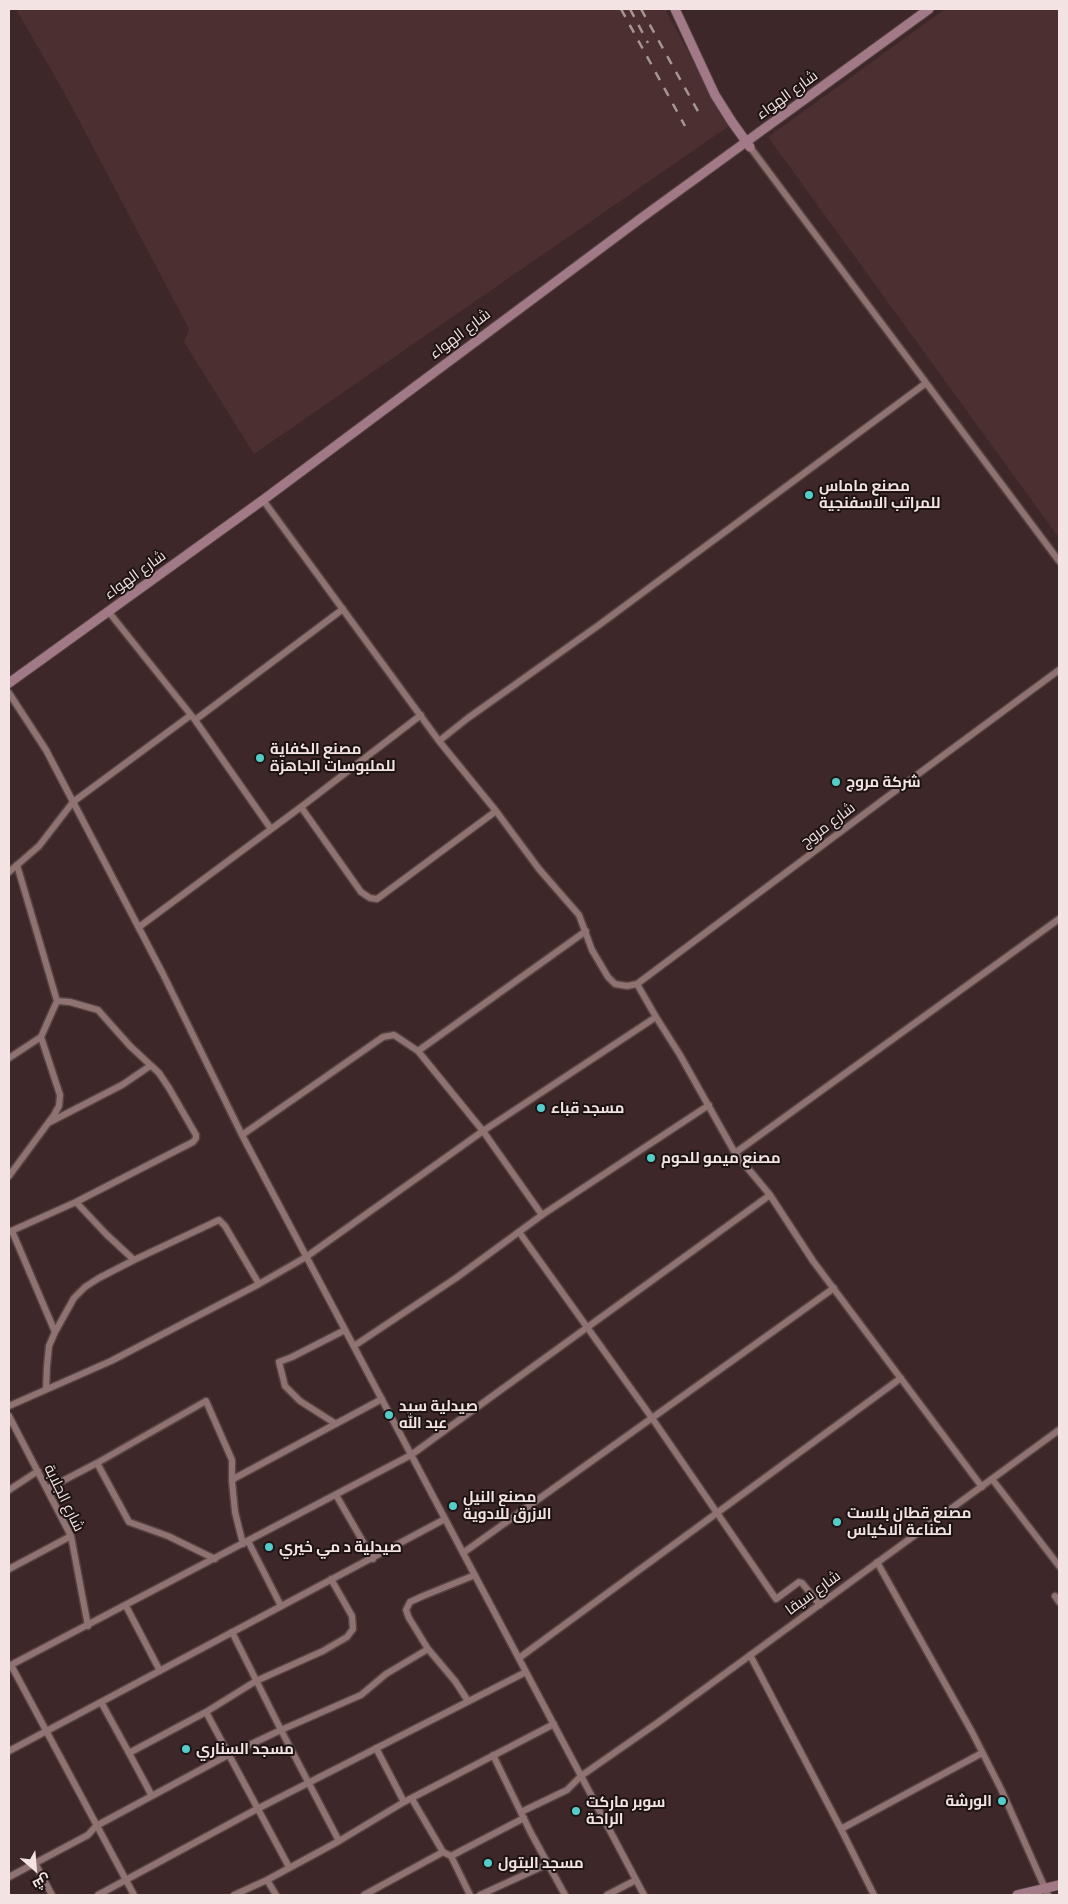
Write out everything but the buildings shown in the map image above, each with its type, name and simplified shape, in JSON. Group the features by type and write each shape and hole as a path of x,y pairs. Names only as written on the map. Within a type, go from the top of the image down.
{"street":[{"path":"675,9 715,95 732,122 1059,561"},
{"name":"شارع الهواء","path":"9,683 263,500 468,346 748,144 929,9"},
{"path":"439,740 926,383"},
{"path":"263,500 439,740 496,811 539,869 579,915 592,950 608,977 615,984 627,986 637,984 736,1153 770,1195 834,1288 982,1487"},
{"path":"195,720 343,609"},
{"path":"108,611 191,714 271,829"},
{"name":"شارع مروج","path":"637,984 1059,670"},
{"path":"9,693 46,750 139,927 242,1135 644,1895"},
{"path":"9,872 39,846 73,802 191,714"},
{"path":"139,927 302,807 421,715"},
{"path":"302,807 361,892 370,898 377,898 496,811"},
{"path":"9,1058 41,1036 57,1001 17,866"},
{"path":"736,1153 1059,919"},
{"path":"418,1052 586,931"},
{"path":"54,1332 10,1231 76,1202 193,1142 196,1138 169,1088 159,1074 98,1010 70,1002 57,1001"},
{"path":"9,1406 111,1361 259,1284 306,1257 483,1131 656,1017"},
{"path":"242,1135 383,1037 394,1035 418,1052 483,1131 542,1215"},
{"path":"9,1176 59,1106 60,1095 41,1036"},
{"path":"47,1124 114,1089 150,1066"},
{"path":"354,1346 456,1278 542,1215 709,1105"},
{"path":"134,1895 10,1666 411,1455 770,1195"},
{"path":"76,1202 134,1260"},
{"path":"46,1389 49,1346 54,1332 74,1298 85,1287 134,1260 219,1220 225,1226 259,1284"},
{"path":"519,1232 589,1327 776,1599 799,1582 802,1583 820,1605"},
{"path":"463,1553 834,1288"},
{"path":"336,1424 300,1401 285,1386 279,1362 345,1330"},
{"path":"519,1658 901,1378"},
{"path":"232,1481 382,1399"},
{"path":"47,1489 98,1463 206,1401 232,1460 235,1512 245,1542 281,1606"},
{"name":"شارع الجلابة","path":"9,1417 71,1536 88,1626"},
{"name":"شارع سيقا","path":"451,1856 567,1790 581,1776 820,1605 1059,1430"},
{"path":"98,1463 112,1488 124,1516 129,1522 168,1536 215,1558"},
{"path":"9,1490 38,1471"},
{"path":"992,1479 1059,1566"},
{"path":"336,1495 373,1559"},
{"path":"9,1751 445,1519"},
{"path":"9,1569 71,1536"},
{"path":"877,1562 1001,1789 1046,1892"},
{"path":"468,1701 455,1681 428,1649 406,1610 407,1605 423,1596 475,1575"},
{"path":"129,1753 206,1712 256,1681 323,1651 346,1637 353,1629 352,1616 331,1579"},
{"path":"126,1606 160,1671"},
{"path":"232,1632 340,1841"},
{"path":"9,1877 88,1835 96,1826 228,1755 361,1695 386,1674 428,1649"},
{"path":"750,1655 874,1895"},
{"path":"98,1895 257,1809 526,1672"},
{"path":"102,1702 152,1796"},
{"path":"206,1712 289,1867"},
{"path":"234,1895 267,1880 340,1841 404,1802 554,1724"},
{"path":"376,1748 404,1802"},
{"path":"841,1829 982,1753"},
{"path":"493,1755 522,1815 565,1895"},
{"path":"412,1798 443,1852 451,1856 470,1895"},
{"path":"364,1895 443,1852"},
{"path":"35,1863 52,1895"},
{"path":"480,1895 548,1864"},
{"path":"267,1880 276,1895"},
{"path":"607,1895 636,1880"},
{"path":"1017,1895 1046,1892 1059,1886"}],"shaded area":[{"path":"16,9 665,9 729,126 254,454 184,342 189,329 65,94"},
{"path":"945,9 1059,9 1059,538 768,137"}],"railway":[{"path":"621,9 685,126"},
{"path":"630,9 648,43"},
{"path":"641,9 700,115"}],"place":[{"name":"مصنع ماماس للمراتب الاسفنجية","path":"809,495"},
{"name":"مصنع الكفاية للملبوسات الجاهزة","path":"260,758"},
{"name":"شركة مروج","path":"836,782"},
{"name":"مسجد قباء","path":"541,1108"},
{"name":"مصنع ميمو للحوم","path":"651,1158"},
{"name":"صيدلية سيد عبد الله","path":"389,1415"},
{"name":"مصنع النيل الازرق للادوية","path":"453,1506"},
{"name":"مصنع قطان بلاست لصناعة الاكياس","path":"837,1522"},
{"name":"صيدلية د مي خيري","path":"269,1547"},
{"name":"مسجد السناري","path":"186,1749"},
{"name":"الورشة","path":"1002,1801"},
{"name":"سوبر ماركت الراحة","path":"576,1811"},
{"name":"مسجد البتول","path":"488,1863"}]}
